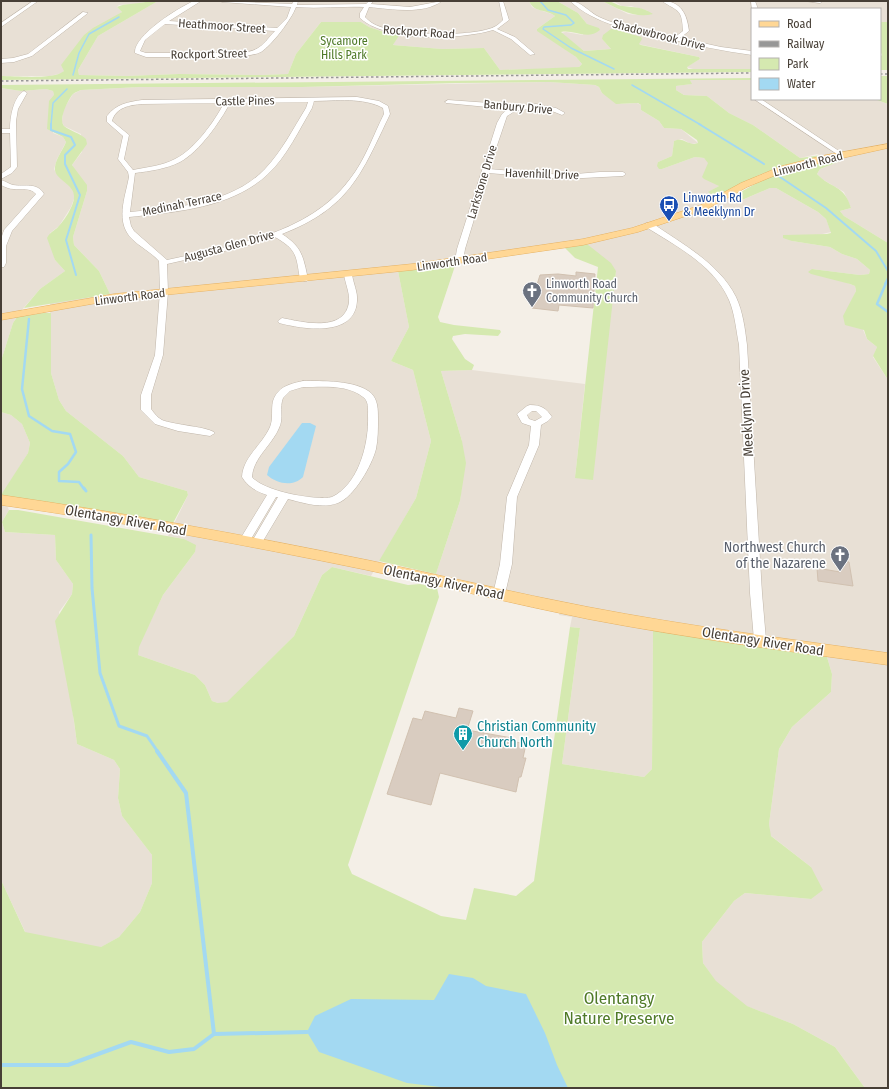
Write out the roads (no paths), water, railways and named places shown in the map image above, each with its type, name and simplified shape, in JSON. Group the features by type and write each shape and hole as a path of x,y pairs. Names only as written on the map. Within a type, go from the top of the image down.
{"main road":[{"name":"Linworth Road","path":"1,317 114,297 304,279 459,261 583,242 649,226 704,207 744,185 770,173 800,164 888,146"},
{"name":"Olentangy River Road","path":"2,501 141,522 250,542 587,612 701,632 888,659"}],"street":[{"path":"1,25 36,1"},
{"path":"165,22 191,4 199,1"},
{"path":"222,1 295,3 322,7 369,3 416,8 431,5 440,1"},
{"path":"495,30 504,24 506,20 501,1"},
{"name":"Shadowbrook Drive","path":"572,1 604,21 619,26 676,40 727,50 751,53"},
{"path":"666,1 679,8 684,14 686,31 676,40"},
{"path":"807,1 820,1"},
{"path":"278,30 289,18 295,3"},
{"name":"Rockport Road","path":"369,3 363,12 362,19 367,24 383,30 416,34 451,35 477,34 495,30"},
{"path":"1,61 20,59 30,55 85,13"},
{"name":"Heathmoor Street","path":"165,22 278,30"},
{"name":"Rockport Street","path":"165,22 142,39 137,49 140,54 247,54 257,52 263,48 278,30"},
{"path":"495,30 513,38 532,54"},
{"path":"1,177 10,172 14,167 15,109 24,93"},
{"name":"Castle Pines","path":"131,172 120,159 126,135 109,121 109,117 114,110 130,104 141,102 357,99 377,102"},
{"name":"Medinah Terrace","path":"125,215 150,213 217,199 248,186 258,179 272,165 309,108 311,100"},
{"path":"759,100 842,155"},
{"path":"210,433 178,428 158,422 146,410 146,395 159,355 164,292 163,263 160,257 138,240 129,230 126,224 125,215 132,182 131,172 180,160 188,154 223,111 228,101"},
{"name":"Augusta Glen Drive","path":"163,263 231,248 276,234 317,214 336,199 353,180 387,114 386,107 377,102"},
{"name":"Banbury Drive","path":"448,102 513,108 536,106 554,109 562,113"},
{"name":"Larkstone Drive","path":"459,261 461,249 500,123 504,115 513,108"},
{"path":"1,131 14,131"},
{"name":"Havenhill Drive","path":"485,171 563,177 623,174"},
{"path":"1,182 14,187 31,188 40,192 38,199 11,226 2,246 1,265"},
{"path":"1,226 11,226"},
{"name":"Meeklynn Drive","path":"649,226 680,245 716,275 729,292 737,312 743,345 756,593 760,640"},
{"path":"276,234 294,245 297,249 304,279"},
{"path":"282,321 319,326 335,324 341,321 347,316 353,300 348,274"},
{"path":"303,384 350,388 364,392 370,396 373,408 369,455 348,491 341,498 324,502 273,493 254,486 247,477 246,472 248,466 271,435 277,420 276,406 280,396 291,387 303,384"},
{"path":"499,594 506,564 512,497 534,445 536,424"},
{"path":"250,542 273,493"},
{"path":"250,542 284,495"}],"water":[{"path":"302,423 310,423 316,426 303,477 290,483 275,481 267,475 269,467"},
{"path":"449,974 473,978 486,986 526,994 545,1033 557,1065 568,1088 449,1088 407,1083 319,1052 307,1032 315,1016 351,999 434,1000"}],"waterway":[{"path":"540,1 548,10 566,15 574,23 571,25 544,27 543,29 571,48 614,69"},
{"path":"73,75 79,53 89,34 119,17"},
{"path":"632,85 701,125"},
{"path":"51,125 53,103 67,89"},
{"path":"699,124 764,164"},
{"path":"51,125 51,130 71,137 75,145 65,155 65,164 80,195 66,240 76,275"},
{"path":"780,177 826,208 876,251 888,271"},
{"path":"885,284 888,278"},
{"path":"886,283 877,304 888,312"},
{"path":"29,319 22,389 29,416 52,431 70,434 76,452 68,464 59,472 59,481 79,482 84,489"},
{"path":"91,535 92,588 100,673 119,726 147,736 158,752"},
{"path":"157,751 186,793 214,1034"},
{"path":"214,1034 307,1032"},
{"path":"1,1065 68,1065 131,1042 169,1052 194,1049 214,1034"}],"railway":[{"path":"1,81 751,73"},
{"path":"881,74 888,74"}],"place":[{"name":"Linworth Rd & Meeklynn Dr","path":"669,222"},
{"name":"Linworth Road Community Church","path":"532,308"},
{"name":"Northwest Church of the Nazarene","path":"840,572"},
{"name":"Christian Community Church North","path":"463,751"}],"park label":[{"name":"Sycamore Hills Park","path":"344,48"},
{"name":"Olentangy Nature Preserve","path":"619,1008"}]}
